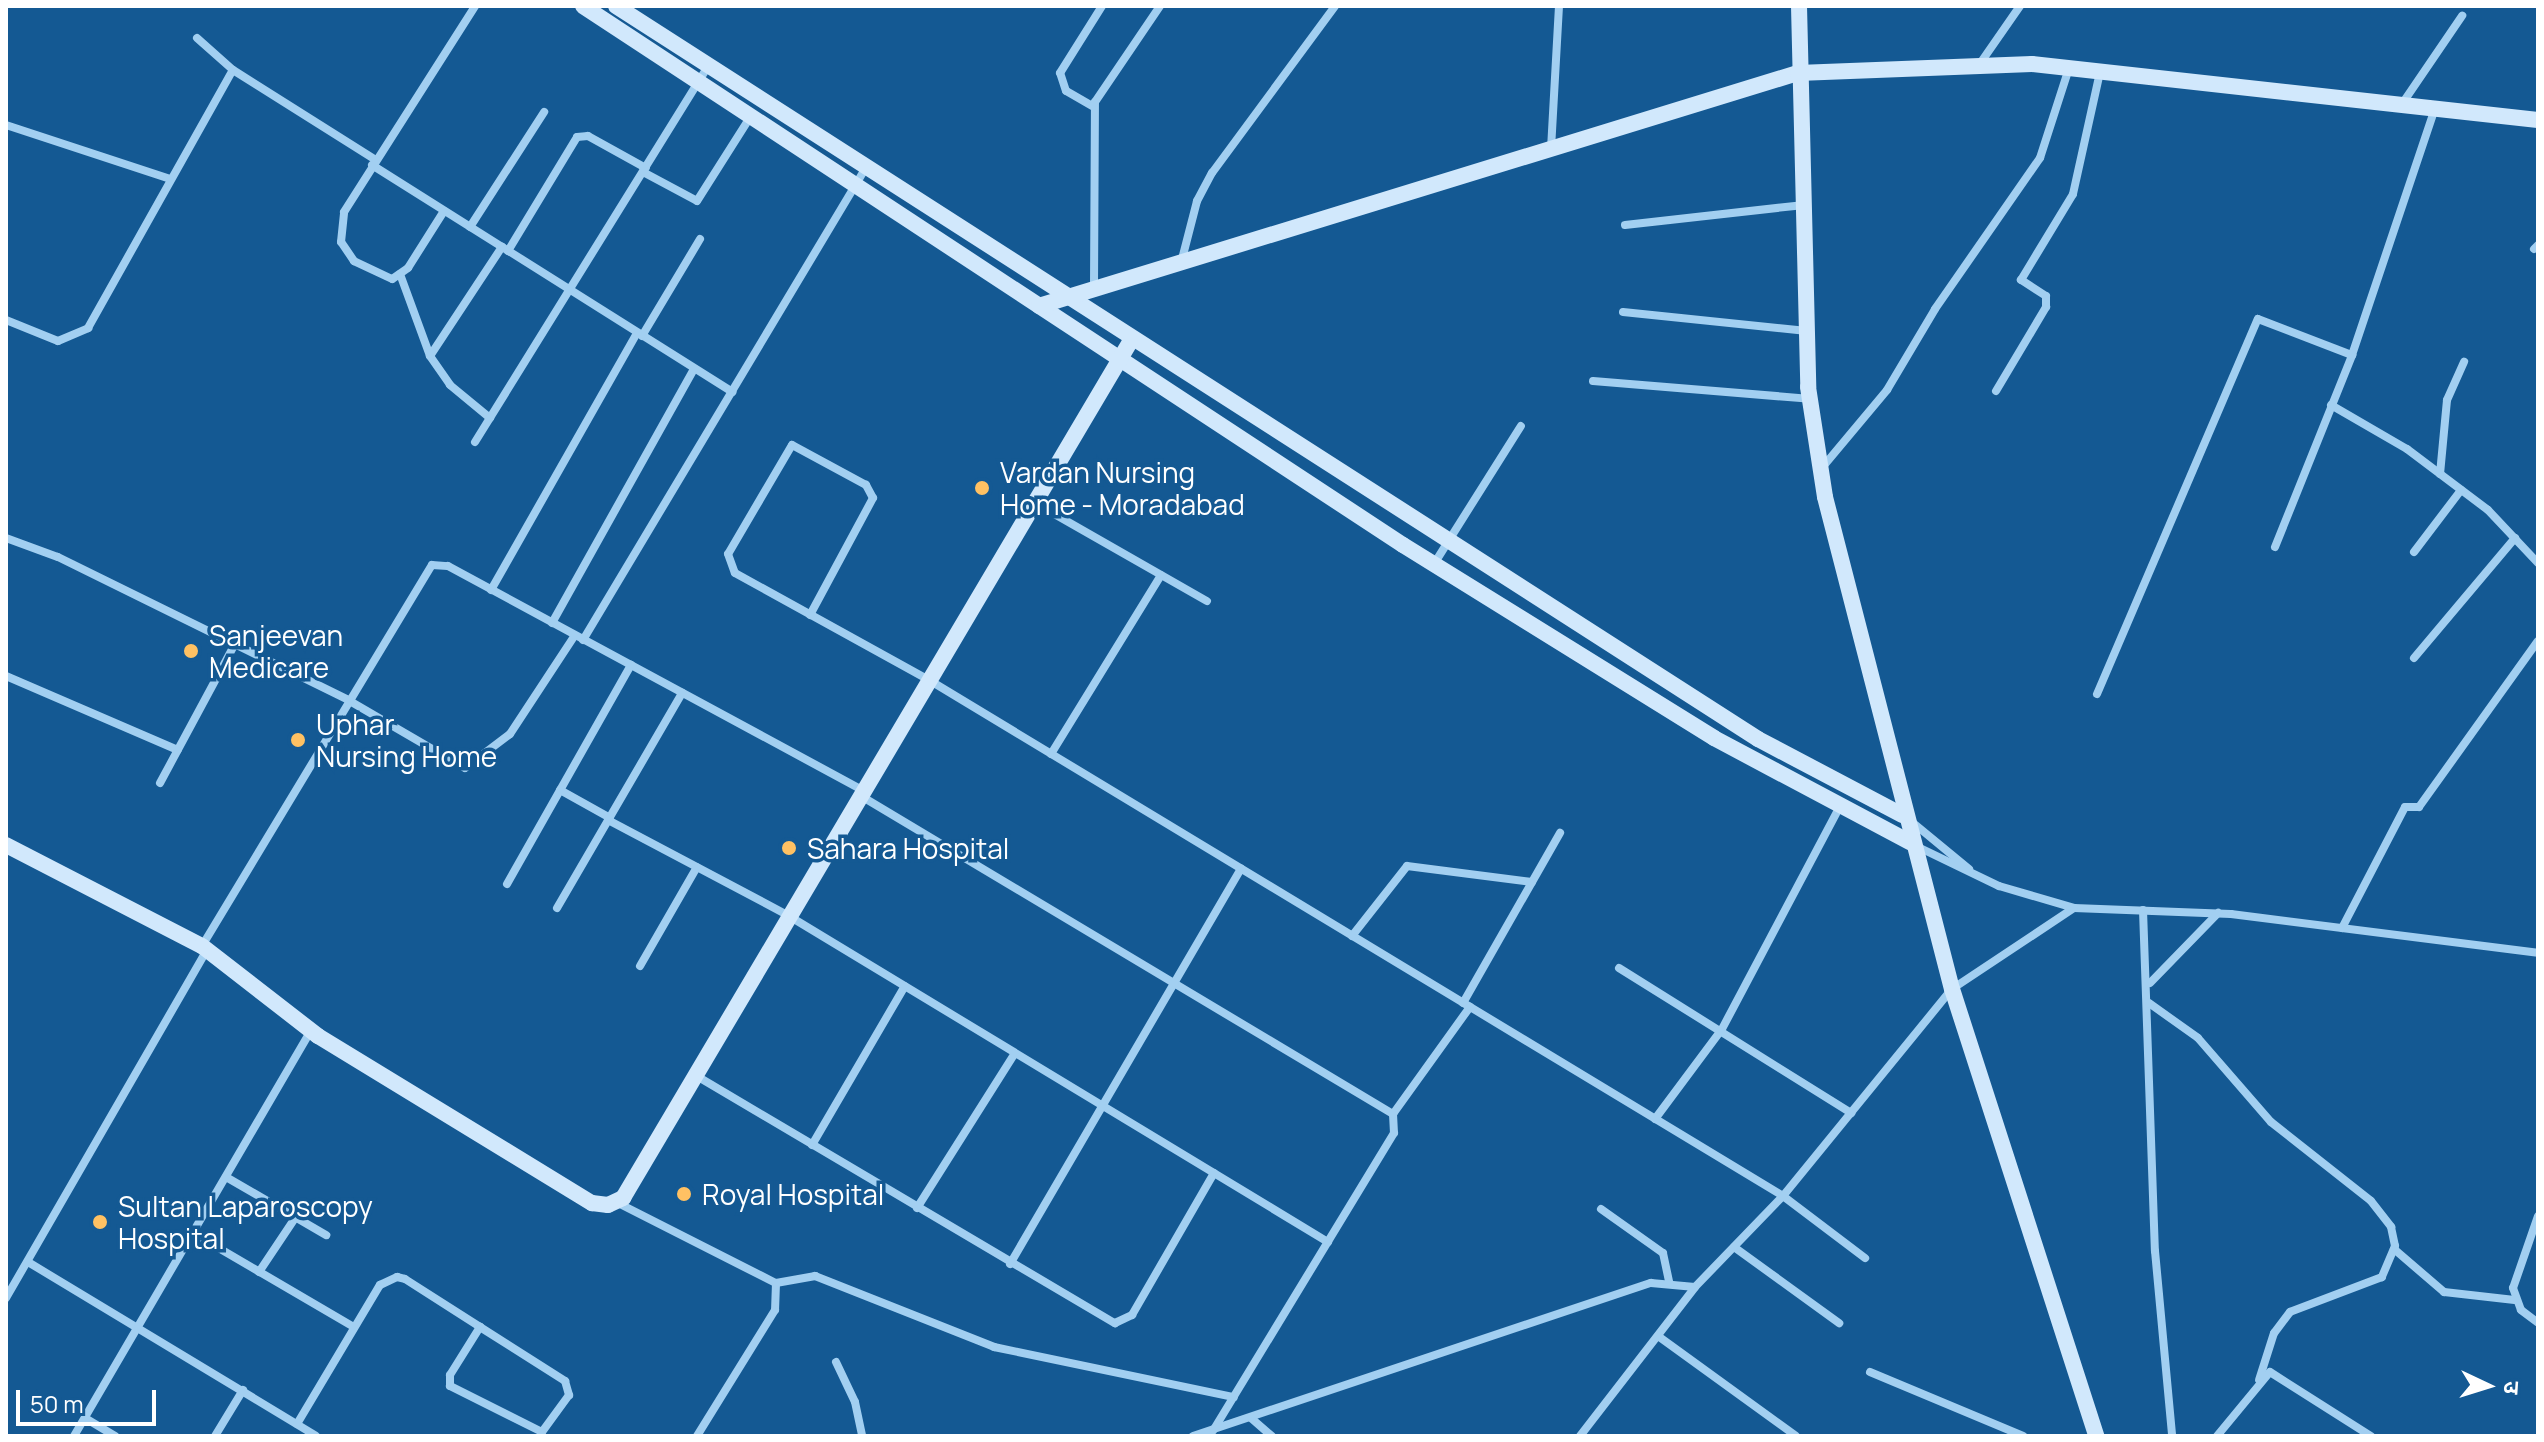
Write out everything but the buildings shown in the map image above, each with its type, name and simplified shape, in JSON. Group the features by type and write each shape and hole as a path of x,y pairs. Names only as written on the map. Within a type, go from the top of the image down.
{"main road":[{"path":"583,6 865,169 1130,342 1758,739 1902,815"},
{"path":"616,6 751,115 1434,564 1714,738 1910,842"},
{"path":"1799,6 1798,73 1810,399 1821,470 1902,815 1952,989 2096,1436"},
{"path":"1039,306 1061,295 1180,265 1798,73 1978,66 2069,68 2538,120"},
{"path":"6,845 205,948 311,1031 592,1203 615,1202 695,1075 1130,342"}],"street":[{"path":"444,211 400,274 381,277 354,261 341,242 344,212 475,6"},
{"path":"1094,107 1066,91 1060,73 1102,6"},
{"path":"1094,286 1094,107 1160,6"},
{"path":"1180,265 1197,201 1212,173 1335,6"},
{"path":"1551,150 1559,6"},
{"path":"1978,66 2020,6"},
{"path":"2402,104 2462,16"},
{"path":"197,38 233,70 444,211 732,392"},
{"path":"1821,470 1887,390 1935,309 2040,158 2069,68"},
{"path":"6,320 58,341 88,328 233,70"},
{"path":"1996,391 2046,307 2046,296 2021,280 2073,194 2100,72"},
{"path":"475,442 704,74"},
{"path":"2275,547 2352,355 2435,109"},
{"path":"470,227 544,112"},
{"path":"430,356 505,249 577,137 588,136 697,201 751,115"},
{"path":"6,125 170,179"},
{"path":"6,538 235,644 348,700 460,766 471,767 510,734 579,638 732,392 865,169"},
{"path":"1625,225 1802,205"},
{"path":"491,590 639,334 700,239"},
{"path":"400,274 430,356 450,385 490,418"},
{"path":"1623,312 1807,331"},
{"path":"2097,694 2258,319 2352,355"},
{"path":"2440,474 2444,415 2464,362"},
{"path":"552,623 694,369"},
{"path":"1593,381 1810,399"},
{"path":"2331,405 2461,490 2538,563"},
{"path":"1434,564 1521,426"},
{"path":"810,615 873,498 866,485 792,445 727,561 735,573 810,615 929,680 1783,1196 1865,1258"},
{"path":"2414,552 2461,490"},
{"path":"1035,503 1207,601"},
{"path":"2414,658 2515,538"},
{"path":"6,1298 426,569 448,566 862,793 1393,1114"},
{"path":"1051,754 1161,575"},
{"path":"2342,928 2405,807 2419,807 2538,641"},
{"path":"160,783 235,644"},
{"path":"507,884 631,665"},
{"path":"6,676 178,750"},
{"path":"557,908 682,693"},
{"path":"560,790 789,916 1328,1242"},
{"path":"1655,1119 1722,1029 1841,805"},
{"path":"1902,815 1957,853 1969,870"},
{"path":"1213,1431 1394,1133 1393,1114 1466,1005 1560,833"},
{"path":"1910,842 1999,886 2074,908 2218,913 2538,953"},
{"path":"1352,936 1407,866 1532,882"},
{"path":"640,966 697,867"},
{"path":"1010,1264 1241,869"},
{"path":"1580,1436 1695,1287 1783,1196 1952,989 2074,908"},
{"path":"2143,910 2150,983 2155,1251 2172,1436"},
{"path":"2150,983 2218,913"},
{"path":"1619,968 1722,1029 1851,1113"},
{"path":"812,1145 905,986"},
{"path":"2149,1003 2208,1048 2271,1122 2386,1215 2394,1249 2444,1292 2515,1300 2538,1323"},
{"path":"74,1436 311,1031"},
{"path":"917,1208 1015,1053"},
{"path":"695,1075 1103,1319 1124,1322 1214,1173"},
{"path":"226,1177 326,1235"},
{"path":"615,1202 776,1283 815,1276 994,1347 1234,1397"},
{"path":"1601,1209 1663,1253 1669,1282"},
{"path":"2515,1300 2518,1265 2538,1216"},
{"path":"259,1272 295,1218"},
{"path":"193,1233 354,1327"},
{"path":"1734,1247 1839,1323"},
{"path":"2217,1436 2259,1380 2282,1319 2382,1277 2394,1249"},
{"path":"28,1262 139,1325 316,1436"},
{"path":"297,1424 380,1285 397,1277 480,1327 569,1387 542,1432 450,1386 450,1375 480,1327"},
{"path":"1193,1436 1669,1282 1695,1287"},
{"path":"697,1436 775,1310 776,1283"},
{"path":"1658,1336 1796,1436"},
{"path":"836,1362 862,1436"},
{"path":"1870,1372 2023,1436"},
{"path":"2259,1380 2270,1372 2281,1374 2371,1436"},
{"path":"215,1436 243,1390"},
{"path":"85,1418 115,1436"},
{"path":"1251,1418 1272,1436"}],"place":[{"name":"Vardan Nursing Home - Moradabad","path":"982,488"},
{"name":"Sanjeevan Medicare","path":"191,651"},
{"name":"Uphar Nursing Home","path":"298,740"},
{"name":"Sahara Hospital","path":"789,848"},
{"name":"Royal Hospital","path":"684,1194"},
{"name":"Sultan Laparoscopy Hospital","path":"100,1222"}]}
